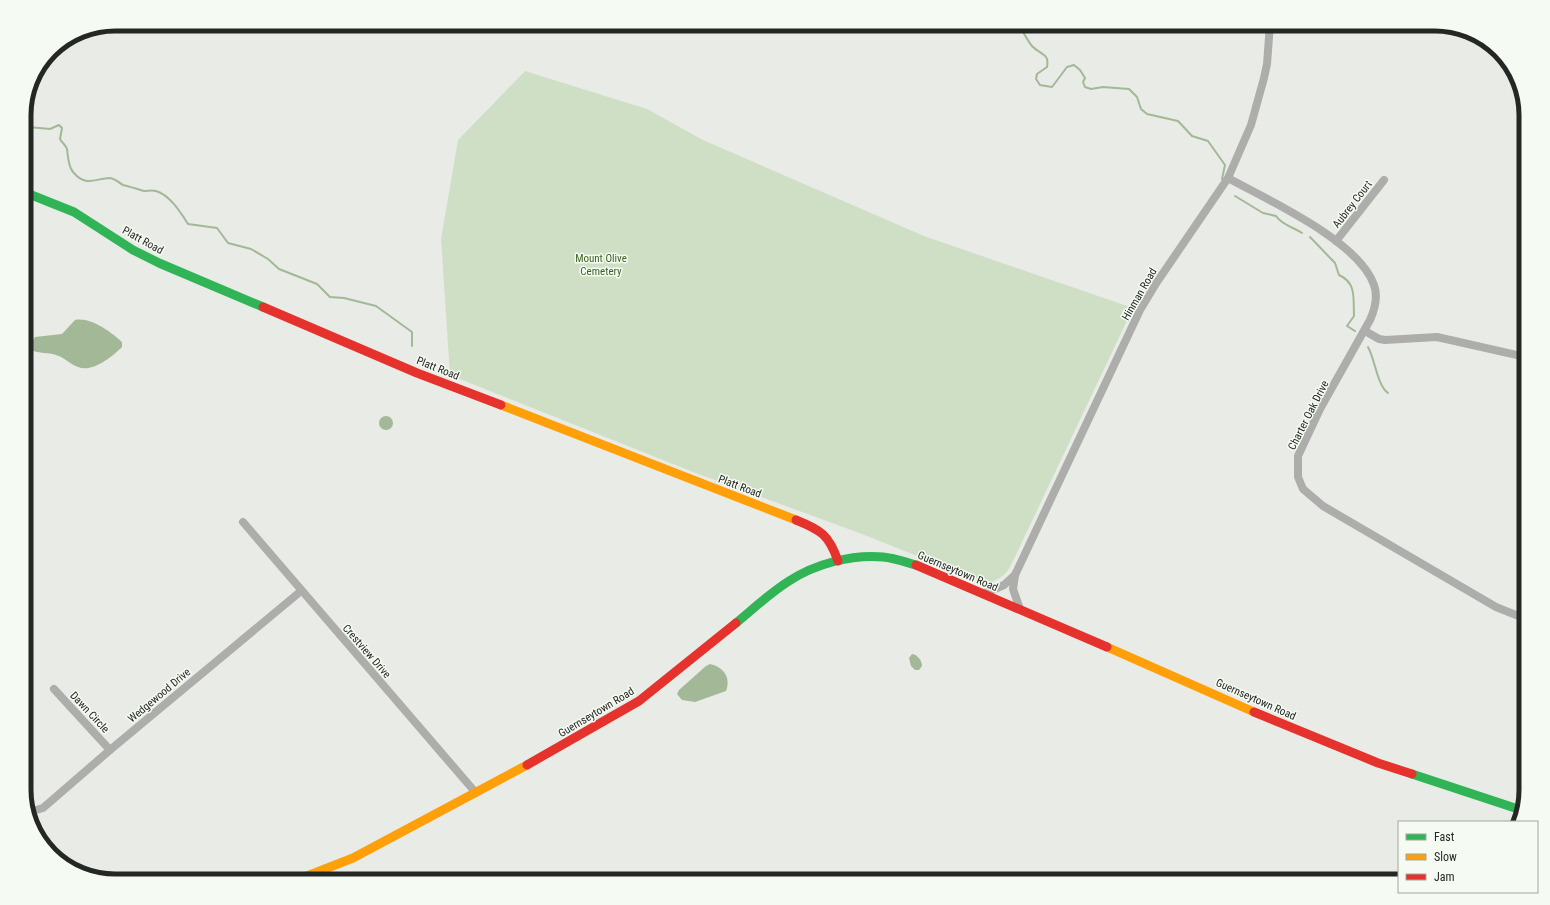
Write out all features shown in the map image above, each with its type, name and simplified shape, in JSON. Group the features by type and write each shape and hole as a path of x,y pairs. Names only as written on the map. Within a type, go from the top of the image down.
{"street":[{"name":"Hinman Road","path":"1020,609 1013,590 1015,574 1140,310 1157,282 1228,178 1251,125 1267,64 1269,31"},
{"name":"Charter Oak Drive","path":"1228,178 1316,227 1336,241 1360,263 1375,286 1375,309 1365,331 1320,410 1298,456 1298,477 1303,489 1323,506 1496,607 1519,616"},
{"name":"Aubrey Court","path":"1336,241 1384,180"},
{"name":"Platt Road","path":"31,195 74,212 134,250 159,263 417,373 817,528 826,534 831,541 838,561"},
{"path":"1365,331 1379,339 1385,340 1419,337 1443,338 1519,354"},
{"name":"Crestview Drive","path":"243,522 476,794"},
{"name":"Guernseytown Road","path":"312,874 353,858 476,794 632,706 789,581 817,567 838,561 859,558 884,557 917,565 1294,729 1378,763 1517,809"},
{"name":"Hinman Road","path":"983,594 1004,585 1015,574"},
{"name":"Wedgewood Drive","path":"34,811 42,808 301,591"},
{"name":"Dawn Circle","path":"54,689 110,750"}],"green space":[{"name":"Mount Olive Cemetery","path":"525,71 647,109 703,140 924,236 1133,308 1007,572 1000,578 990,583 980,581 862,534 693,472 450,375 441,239 458,140"}],"shaded area":[{"path":"75,320 88,321 100,326 112,334 122,342 122,347 102,363 89,368 75,366 53,354 31,350 31,343 35,337 62,334"},
{"path":"383,416 389,416 393,420 393,426 389,430 383,430 379,426 379,420"},
{"path":"912,654 918,657 921,662 922,666 919,670 915,670 911,666 909,658"},
{"path":"710,664 723,670 728,682 726,691 695,702 682,700 677,694 679,690"}],"waterway":[{"path":"1022,31 1032,46 1043,54 1048,62 1047,67 1037,74 1036,79 1040,85 1052,87 1067,67 1074,65 1080,70 1085,78 1083,82 1085,87 1091,89 1103,87 1129,89 1137,97 1141,109 1147,114 1178,121 1192,136 1208,141 1225,165 1222,179"},
{"path":"31,127 50,129 59,125 62,128 60,139 66,148 71,170 82,180 91,181 110,178 123,185 144,191 161,193 175,205 188,224 217,228 228,243 251,249 268,259 279,269 317,284 330,297 344,298 376,306 412,332 412,346"},
{"path":"1235,196 1263,213 1276,216 1284,224 1302,233"},
{"path":"1310,237 1335,263 1339,275 1349,282 1354,298 1354,316 1347,326 1355,331"},
{"path":"1368,347 1381,384 1388,393"}],"traffic: fast":[{"path":"31,195 74,212 133,250 159,263 263,307"},
{"path":"736,623 782,586 799,575 822,565 846,559 871,556 891,558 916,565"},
{"path":"1412,774 1517,809"}],"traffic: slow":[{"path":"501,405 796,520"},
{"path":"1107,647 1254,712"},
{"path":"312,874 353,858 527,765"}],"traffic: jam":[{"path":"263,307 417,373 501,405"},
{"path":"796,520 823,534 835,552 838,561"},
{"path":"916,565 1107,647"},
{"path":"527,765 639,701 736,623"},
{"path":"1254,712 1378,763 1412,774"}]}
